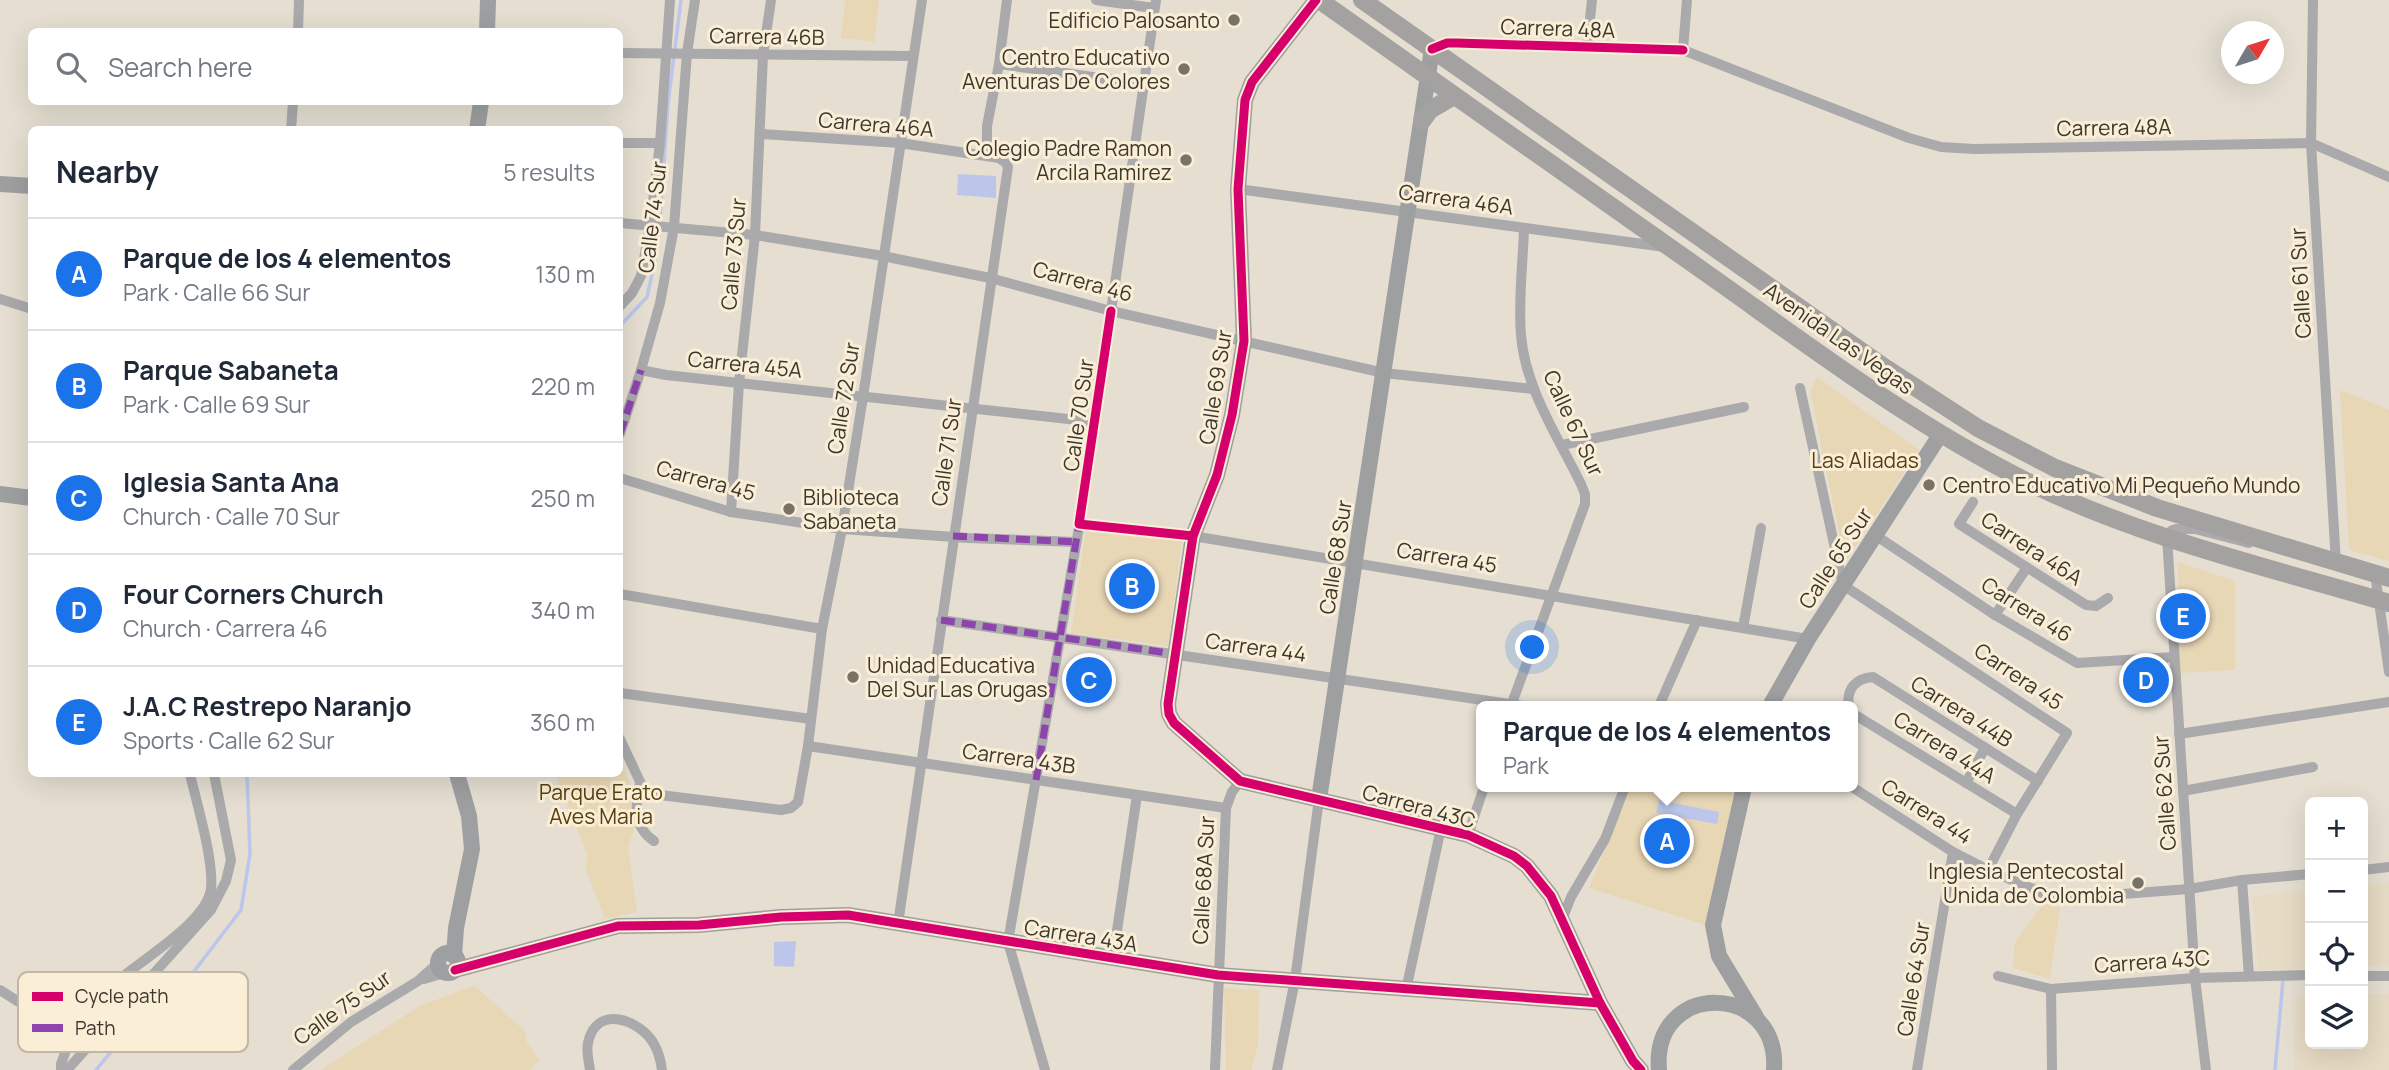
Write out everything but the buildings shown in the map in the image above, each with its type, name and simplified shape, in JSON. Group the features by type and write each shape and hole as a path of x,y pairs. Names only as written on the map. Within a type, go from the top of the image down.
{"main road":[{"name":"Avenida Las Vegas","path":"1318,0 1940,435 2055,495 2167,537 2384,601"},
{"name":"Avenida Las Vegas","path":"1362,0 1884,367 1978,428 2055,468 2105,489 2178,515 2382,576"},
{"path":"1422,121 1430,110 1454,96"}],"street":[{"path":"298,28 299,0"},
{"path":"487,28 488,0"},
{"name":"Calle 74 Sur","path":"623,424 660,303 660,143 669,53 670,0"},
{"name":"Calle 74 Sur","path":"623,303 641,276 662,226 695,0"},
{"name":"Calle 73 Sur","path":"731,512 739,383 755,234 763,55 771,0"},
{"name":"Calle 72 Sur","path":"643,787 662,796 781,810 791,808 798,802 808,746 822,629 842,528 863,397 922,0"},
{"path":"987,155 987,126 999,64 1007,0"},
{"path":"1096,0 1155,4"},
{"name":"Calle 69 Sur","path":"1169,714 1168,704 1193,536 1217,475 1232,415 1236,339 1243,323 1238,190 1247,90 1318,0"},
{"path":"1587,47 1592,0"},
{"path":"1683,50 1688,0"},
{"name":"Calle 61 Sur","path":"2313,0 2311,143 2336,563"},
{"name":"Calle 70 Sur","path":"1045,1070 1008,942 1095,422 1155,4"},
{"name":"Carrera 48A","path":"1432,49 1447,43 1457,43 1683,50 1941,148 2311,143 2389,177"},
{"name":"Calle 68 Sur","path":"1277,1070 1295,980 1432,49"},
{"name":"Carrera 46B","path":"623,53 913,56"},
{"path":"999,64 1143,84"},
{"path":"291,126 293,105"},
{"path":"478,126 481,105"},
{"name":"Carrera 46A","path":"761,134 900,144 987,155"},
{"path":"623,143 660,143"},
{"name":"Calle 71 Sur","path":"898,924 1008,167 999,158 987,155"},
{"path":"0,184 28,186"},
{"name":"Carrera 46A","path":"1238,190 1669,247"},
{"name":"Carrera 46","path":"623,223 755,234 883,256 990,278 1111,311 1384,373 1534,388"},
{"name":"Calle 67 Sur","path":"1517,701 1585,504 1585,494 1534,388 1521,335 1524,228"},
{"path":"0,299 28,308"},
{"name":"Carrera 45A","path":"641,370 1095,422"},
{"path":"1800,388 1843,585"},
{"path":"1562,445 1744,407"},
{"name":"Calle 65 Sur","path":"1773,701 1808,639 1940,435"},
{"name":"Carrera 45","path":"623,479 731,512 842,528 1076,542"},
{"path":"0,494 28,498"},
{"name":"Carrera 46A","path":"1973,502 1959,524 2086,605 2096,606 2108,598"},
{"name":"Carrera 45","path":"1079,524 1193,536 1808,639"},
{"path":"1743,628 1761,528"},
{"path":"2167,537 2171,531 2185,528 2244,543 2270,543"},
{"name":"Carrera 46","path":"1875,535 1995,615 2077,663 2174,657"},
{"name":"Calle 62 Sur","path":"2167,537 2194,978 2206,1070"},
{"path":"1995,615 2026,569"},
{"path":"2382,576 2389,672"},
{"name":"Carrera 45","path":"1843,585 2067,733 2038,781"},
{"path":"623,595 822,629"},
{"name":"Carrera 44","path":"942,620 1483,701"},
{"path":"1661,701 1697,620"},
{"name":"Carrera 44B","path":"1849,701 1853,684 1866,677 1873,677 2038,781"},
{"path":"623,693 811,719"},
{"path":"2179,734 2389,702"},
{"name":"Carrera 43C","path":"1169,714 1174,723 1240,780 1468,835 1514,856 1527,866 1551,896 1600,1003"},
{"name":"Carrera 44A","path":"1858,716 2017,814"},
{"path":"623,745 643,787 636,811 639,825 644,835 654,841"},
{"name":"Carrera 43B","path":"808,746 1226,808"},
{"path":"1966,783 1985,748"},
{"path":"2183,792 2313,766"},
{"path":"127,972 201,913 211,891 211,864 191,777"},
{"path":"155,972 211,910 226,881 231,860 215,777"},
{"name":"Calle 75 Sur","path":"293,1070 351,1022 449,963 472,849 469,816 458,777"},
{"name":"Calle 68A Sur","path":"1215,1070 1226,808 1240,780"},
{"path":"1988,870 2017,814 2038,781"},
{"name":"Carrera 44","path":"1858,791 1953,852 2057,899 2189,889 2242,880 2305,874"},
{"path":"1468,835 1482,792"},
{"path":"1562,920 1570,897 1605,839 1624,792"},
{"path":"1743,792 1713,925 1719,956 1772,1042 1774,1070"},
{"path":"1113,958 1137,795"},
{"path":"1406,989 1441,828"},
{"name":"Calle 64 Sur","path":"1917,1070 1953,852"},
{"path":"2368,869 2389,867"},
{"path":"2242,880 2249,976"},
{"name":"Carrera 43A","path":"449,963 479,962 618,926 699,925 781,917 848,915 1218,975 1600,1003"},
{"path":"456,932 466,952 479,962"},
{"name":"Carrera 43C","path":"1998,976 2051,989 2194,978 2305,975"},
{"path":"2368,976 2389,976"},
{"path":"2051,989 2052,1070"},
{"path":"0,990 18,1001"},
{"path":"1600,1003 1633,1061 1641,1070"},
{"path":"1659,1070 1660,1043 1675,1018 1687,1009 1701,1004 1723,1003 1744,1009 1756,1017"},
{"path":"590,1070 588,1043 596,1026 608,1019 620,1018 644,1033 654,1044 662,1070"},
{"path":"61,1070 65,1052"},
{"path":"67,1070 83,1052"}],"shaded area":[{"path":"2389,883 2389,965 2368,966 2368,885"},
{"path":"2305,891 2305,968 2258,970 2253,896"},
{"path":"2368,994 2389,994 2389,1070 2294,1070 2296,995 2305,995 2305,1049 2368,1049"}],"green space":[{"path":"845,0 879,0 874,42 841,38"},
{"name":"Las Aliadas","path":"1817,377 1919,450 1845,562 1810,391"},
{"path":"2340,390 2389,410 2389,561 2349,550"},
{"path":"1086,529 1182,540 1168,646 1071,633"},
{"path":"2178,562 2235,581 2235,670 2179,673"},
{"name":"Parque Erato Aves Maria","path":"623,766 629,780 635,826 628,847 637,912 605,919 585,867 588,856 556,777 623,777"},
{"path":"1629,792 1736,793 1706,925 1589,888"},
{"path":"2044,903 2060,908 2050,979 2013,968 2015,942"},
{"path":"474,985 525,1031 527,1043 539,1060 530,1070 321,1070 418,1007"},
{"path":"1224,988 1259,990 1258,1045 1251,1070 1226,1070"}],"water":[{"path":"958,174 996,176 996,198 957,195"},
{"path":"1659,800 1719,812 1717,824 1656,813"},
{"path":"796,941 794,967 774,966 774,942"}],"waterway":[{"path":"623,323 647,297 658,247 668,104 681,0"},
{"path":"193,972 241,910 250,854 247,777"},
{"path":"2275,1070 2283,980"},
{"path":"96,1070 111,1052"}],"marked path":[{"path":"623,425 641,370"},
{"path":"1036,780 1079,524"},
{"path":"953,536 1076,542"},
{"path":"941,620 1175,654"}],"cycle path":[{"path":"1316,0 1252,82 1245,100 1238,189 1244,341 1232,415 1217,475 1193,536 1168,704 1169,714 1174,723 1240,781 1468,835 1514,856 1527,866 1551,896 1600,1003 1633,1061 1641,1070"},
{"path":"1432,49 1447,43 1457,43 1683,50"},
{"path":"1111,311 1079,524 1193,536"},
{"path":"455,970 618,926 699,925 781,917 848,915 1218,975 1600,1003"}],"place":[{"name":"Edificio Palosanto","path":"1234,20"},
{"name":"Centro Educativo Aventuras De Colores","path":"1184,69"},
{"name":"Colegio Padre Ramon Arcila Ramirez","path":"1186,160"},
{"name":"Centro Educativo Mi Pequeño Mundo","path":"1929,485"},
{"name":"Biblioteca Sabaneta","path":"789,509"},
{"name":"Parque Sabaneta","path":"1132,586"},
{"name":"J.A.C Restrepo Naranjo","path":"2183,616"},
{"name":"Unidad Educativa Del Sur Las Orugas","path":"853,677"},
{"name":"Iglesia Santa Ana","path":"1089,680"},
{"name":"Four Corners Church","path":"2146,680"},
{"name":"Parque de los 4 elementos","path":"1667,841"},
{"name":"Inglesia Pentecostal Unida de Colombia","path":"2138,883"}]}
